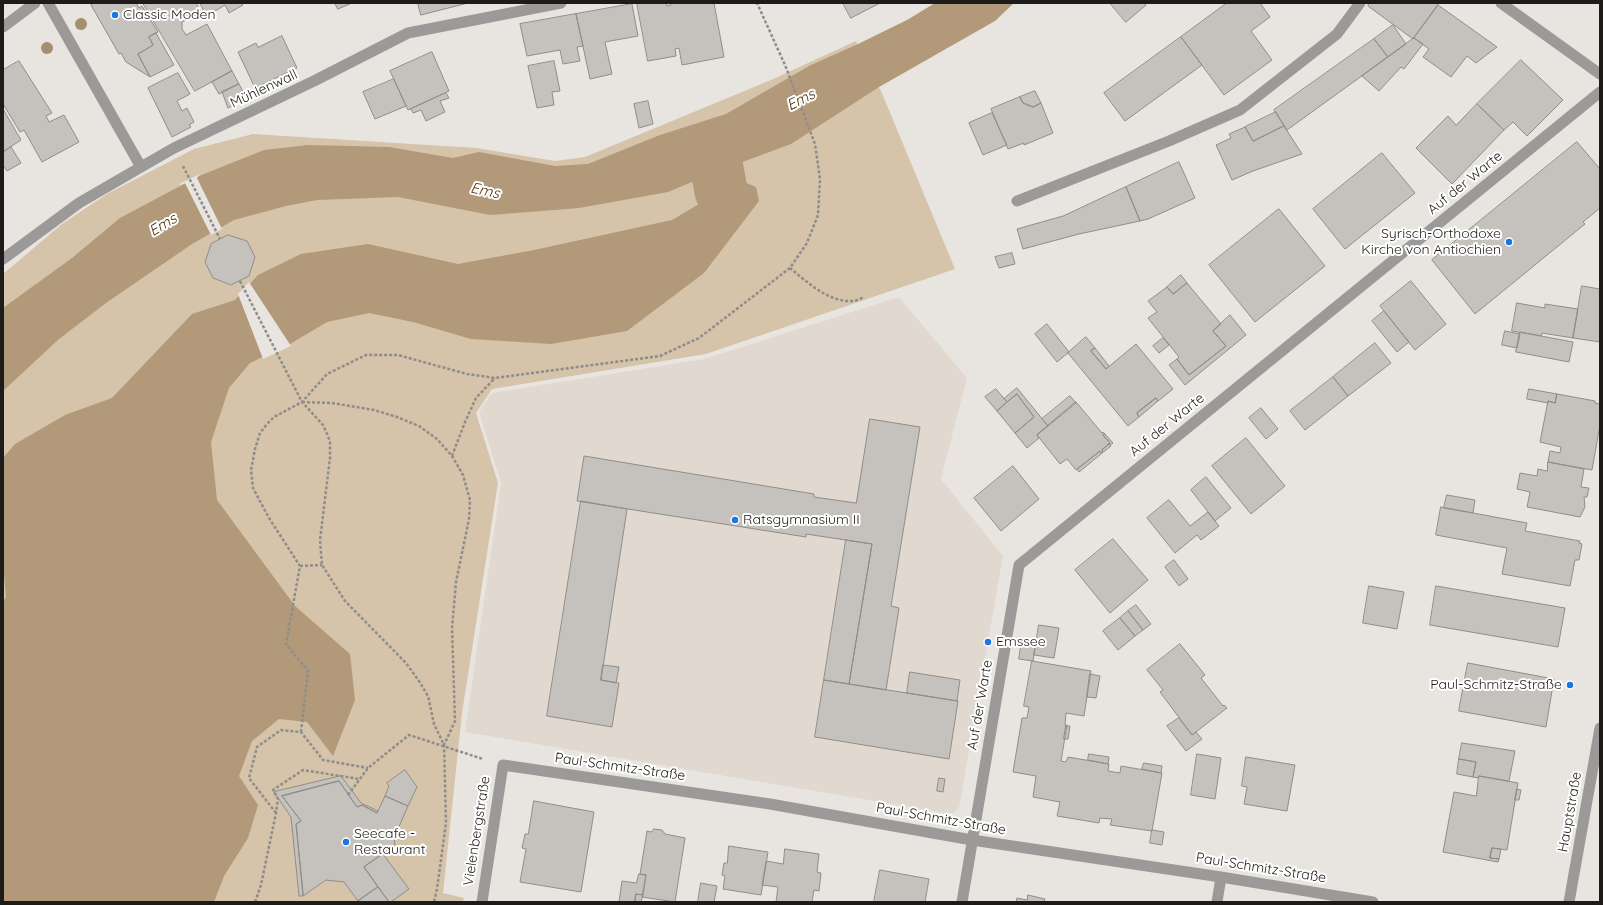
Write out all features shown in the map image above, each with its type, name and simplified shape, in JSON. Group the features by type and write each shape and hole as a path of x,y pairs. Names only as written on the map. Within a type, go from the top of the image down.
{"street":[{"path":"3,27 35,3"},
{"path":"48,3 140,166"},
{"name":"Mühlenwall","path":"3,258 79,203 140,166 174,148 314,81 408,33 561,3"},
{"path":"1017,201 1169,141 1240,110 1337,34 1360,3"},
{"path":"1502,3 1600,74"},
{"name":"Auf der Warte","path":"962,902 1019,565 1600,92"},
{"name":"Hauptstraße","path":"1569,902 1600,728"},
{"name":"Paul-Schmitz-Straße","path":"503,765 770,804 972,840 1221,877 1374,902"},
{"name":"Vielenbergstraße","path":"482,902 503,765"},
{"path":"1217,902 1221,877"}],"path":[{"path":"300,732 308,671 286,644 300,566 268,518 253,488 251,470 254,449 260,433 274,417 302,402 327,374 366,355 398,355 467,374 495,378 660,356 699,338 790,268 807,243 818,215 820,179 815,144 785,65 757,3"},
{"path":"189,176 220,240"},
{"path":"790,268 823,292 838,299 852,301 864,298"},
{"path":"240,281 302,402 323,425 330,442 320,540 322,565 344,601 406,663 420,681 428,696 434,724 444,745 446,822 438,889 434,902"},
{"path":"452,456 476,398 495,378"},
{"path":"302,402 332,403 374,410 419,426 437,439 452,456 462,476 470,500 469,519 456,582 452,628 455,721 444,745"},
{"path":"300,566 322,565"},
{"path":"276,813 249,778 257,747 281,730 300,732 323,760 368,768"},
{"path":"348,794 368,768 409,735 503,765"},
{"path":"255,902 261,885 276,813 278,799 273,790 303,770 359,780"}],"shaded area":[{"path":"856,41 881,91 955,269 706,354 492,389 476,413 498,483 462,713 443,893 464,898 463,902 3,902 3,274 62,224 107,194 194,149 253,134 476,148 555,161 585,157 771,80"},
{"name":"Ratsgymnasium II","path":"899,297 967,378 941,479 1003,556 959,808 951,814 465,732 501,483 479,412 492,393 704,359"}],"water":[{"name":"Ems","path":"935,3 1014,3 995,21 879,87 791,144 718,171 668,192 579,208 490,215 398,197 317,200 286,206 234,220 192,244 106,303 59,339 3,391 3,308 72,258 120,218 199,176 264,150 308,145 389,147 453,158 479,152 555,166 588,164 660,135 726,114 809,66 907,20"},
{"path":"744,182 756,187 759,201 704,273 627,331 551,344 471,339 413,322 369,313 327,322 290,344 250,363 229,388 211,442 217,500 295,606 350,654 355,700 333,756 307,722 279,719 252,741 239,776 258,805 248,838 224,876 214,902 3,902 3,602 6,597 3,563 3,458 15,444 65,415 112,398 192,314 235,300 258,275 301,254 368,244 458,264 534,250 672,220 721,191"}],"pier":[{"path":"200,174 197,178 222,229 211,235 185,183 181,185 179,184"},
{"path":"249,282 291,346 263,359 238,294"}],"building":[{"path":"95,3 136,3 139,8 142,6 158,32 149,37 153,45 138,54 150,77 126,62 121,53 119,54 91,5"},
{"path":"143,3 196,3 201,12 182,22 182,29 186,35 207,24 232,71 195,91"},
{"path":"200,3 242,3 243,5 229,13 225,5 207,16"},
{"path":"335,3 352,3 338,9"},
{"path":"418,3 468,3 421,15"},
{"path":"637,3 666,3 667,6 671,5 670,3 714,3 724,57 682,65 679,48 675,49 676,56 648,61"},
{"path":"843,3 880,3 851,18"},
{"path":"1110,3 1144,3 1146,5 1126,22"},
{"path":"1227,3 1260,3 1270,17 1251,31 1272,60 1224,95 1181,37"},
{"path":"1370,3 1436,3 1438,5 1413,39 1368,6"},
{"path":"632,4 638,36 605,42 612,74 590,79 576,14"},
{"path":"1438,5 1497,47 1476,63 1467,56 1451,77 1423,57 1429,49 1414,38"},
{"path":"576,14 583,46 577,47 580,61 563,64 560,50 527,56 520,24"},
{"path":"1393,25 1406,44 1388,57 1374,39"},
{"path":"156,33 174,65 150,77 138,54 153,45 149,37"},
{"path":"282,36 297,68 255,88 238,52 256,43 258,47"},
{"path":"1181,37 1202,65 1125,121 1104,93"},
{"path":"1414,38 1423,44 1404,69 1401,67 1379,91 1362,76"},
{"path":"1374,39 1388,57 1287,130 1274,110"},
{"path":"432,52 449,91 408,110 390,71"},
{"path":"1521,60 1563,100 1527,136 1513,122 1504,130 1477,104"},
{"path":"19,61 52,113 46,116 49,122 64,115 79,142 42,162 24,130 20,132 3,104 3,70"},
{"path":"554,61 560,91 552,92 554,105 537,108 528,66"},
{"path":"232,71 239,84 219,94 212,82"},
{"path":"178,73 190,94 177,101 182,111 187,108 194,122 189,125 191,127 172,137 148,88"},
{"path":"394,79 406,106 375,119 363,92"},
{"path":"239,84 247,99 228,108 222,92"},
{"path":"1035,91 1041,103 1033,107 1023,103 1020,97"},
{"path":"446,93 449,98 440,101 445,112 426,121 421,110 413,113 411,109"},
{"path":"1020,97 1023,103 1033,107 1041,103 1053,133 1024,145 1024,143 1008,149 991,109"},
{"path":"648,101 653,124 639,128 634,104"},
{"path":"1477,104 1504,130 1452,184 1416,148 1448,116 1456,125"},
{"path":"3,109 21,140 3,152"},
{"path":"1276,112 1284,126 1253,141 1245,127"},
{"path":"992,113 1007,145 983,155 969,123"},
{"path":"1284,126 1302,154 1232,180 1216,145 1231,138 1229,134 1245,127 1253,141"},
{"name":"Syrisch-Orthodoxe Kirche von Antiochien","path":"1577,142 1600,169 1600,208 1583,222 1585,224 1475,314 1432,260"},
{"path":"11,147 21,163 7,171 3,165 3,152"},
{"path":"1382,153 1415,193 1345,249 1313,209"},
{"path":"1179,162 1195,198 1148,219 1140,221 1126,187"},
{"path":"1126,187 1140,221 1079,234 1023,249 1017,229 1063,216"},
{"path":"1279,209 1325,266 1255,322 1209,265"},
{"path":"228,235 247,241 255,257 249,276 231,285 213,278 205,262 211,244"},
{"path":"1012,253 1015,264 999,268 995,257"},
{"path":"1181,275 1187,283 1173,294 1167,287"},
{"path":"1411,281 1446,324 1415,350 1380,306"},
{"path":"1187,283 1221,324 1213,331 1226,346 1189,375 1177,359 1179,357 1148,318 1157,312 1148,301 1167,287 1173,294"},
{"path":"1582,286 1600,289 1600,342 1573,338"},
{"path":"1517,303 1545,308 1545,304 1578,309 1573,338 1542,333 1541,336 1512,331"},
{"path":"1384,311 1409,342 1397,352 1372,321"},
{"path":"1230,315 1246,335 1185,385 1169,365 1177,359 1189,375 1226,346 1213,331"},
{"path":"1047,324 1069,352 1057,362 1035,334"},
{"path":"1505,331 1520,334 1517,348 1502,345"},
{"path":"1520,332 1573,342 1569,362 1516,352"},
{"path":"1086,337 1095,348 1091,351 1106,369 1136,344 1173,389 1158,401 1156,398 1137,413 1139,417 1128,426 1068,353"},
{"path":"1163,338 1169,345 1159,353 1153,346"},
{"path":"1375,343 1391,363 1348,396 1333,377"},
{"path":"1095,348 1109,366 1106,369 1091,351"},
{"path":"1333,377 1348,396 1305,430 1290,411"},
{"path":"1017,388 1048,426 1037,435 1039,438 1027,448 1015,433 1034,417 1017,394 1007,402 1004,399"},
{"path":"996,389 1007,402 997,411 985,397"},
{"path":"1529,389 1557,394 1555,403 1527,399"},
{"path":"1017,394 1034,417 1015,433 997,411"},
{"path":"1557,394 1595,401 1595,403 1600,404 1600,425 1592,470 1548,462 1550,451 1560,453 1561,447 1540,442 1548,401 1555,403"},
{"path":"1070,396 1076,403 1048,426 1042,419"},
{"path":"1156,398 1158,401 1139,417 1137,413"},
{"path":"1076,402 1102,433 1103,432 1105,434 1103,435 1110,443 1102,450 1103,451 1101,453 1100,451 1076,470 1067,459 1060,464 1037,435"},
{"path":"1261,408 1278,429 1266,439 1249,418"},
{"path":"870,419 920,427 891,606 899,608 886,690 849,684 872,544 806,534 806,537 577,501 584,456 814,494 814,497 856,503"},
{"path":"1105,434 1113,443 1110,445 1103,435"},
{"path":"1246,438 1285,486 1251,514 1212,466"},
{"path":"1109,444 1111,446 1079,472 1077,469 1100,451 1101,453 1103,451 1102,450"},
{"path":"1548,462 1584,469 1581,487 1589,488 1587,497 1584,497 1585,507 1580,517 1527,507 1530,492 1517,489 1520,473 1537,476 1538,469 1547,471"},
{"path":"1013,466 1039,499 1001,531 974,498"},
{"path":"1206,477 1231,508 1215,521 1191,490"},
{"path":"1447,495 1475,500 1473,513 1444,508"},
{"path":"1169,500 1190,526 1208,512 1219,526 1201,540 1197,535 1175,553 1147,518"},
{"path":"581,501 627,509 601,680 619,683 612,727 547,716"},
{"path":"1441,507 1527,523 1525,531 1580,541 1579,543 1582,544 1579,560 1575,560 1570,586 1502,574 1507,548 1436,535"},
{"path":"1113,539 1148,580 1110,613 1075,570"},
{"path":"846,540 872,544 849,684 824,680"},
{"path":"1174,560 1188,579 1179,586 1165,567"},
{"path":"1369,586 1404,592 1397,629 1363,623"},
{"path":"1436,586 1565,608 1558,647 1430,625"},
{"path":"1136,605 1151,624 1143,630 1128,611"},
{"path":"1128,611 1143,630 1135,636 1120,618"},
{"path":"1120,618 1135,636 1118,650 1103,631"},
{"path":"1039,625 1059,628 1054,658 1034,655"},
{"path":"1022,640 1036,642 1033,661 1019,659"},
{"path":"1180,644 1205,675 1201,678 1223,706 1224,705 1227,708 1192,735 1160,692 1163,690 1147,670"},
{"path":"1032,661 1091,671 1084,716 1066,713 1065,725 1067,725 1061,761 1066,762 1068,757 1109,764 1108,771 1120,773 1121,766 1162,773 1152,831 1110,825 1112,819 1100,818 1099,823 1057,816 1060,802 1033,797 1036,776 1013,772 1022,718 1027,718 1029,707 1024,706"},
{"path":"1468,663 1554,679 1546,727 1459,711"},
{"path":"603,665 619,667 616,683 601,680"},
{"path":"910,672 960,680 957,701 907,693"},
{"path":"1090,674 1100,676 1096,698 1087,697"},
{"path":"824,680 958,701 949,759 815,737"},
{"path":"1179,718 1192,735 1196,732 1202,739 1186,751 1167,726"},
{"path":"1066,726 1070,726 1068,739 1064,739"},
{"path":"1462,743 1515,751 1509,781 1479,776 1478,778 1473,777 1476,762 1459,759"},
{"path":"1089,754 1109,757 1108,764 1088,760"},
{"path":"1197,754 1221,758 1215,799 1191,795"},
{"path":"1246,757 1295,765 1287,811 1244,804 1247,787 1242,786"},
{"path":"1459,759 1476,762 1473,777 1457,774"},
{"path":"1144,763 1162,766 1161,773 1142,769"},
{"path":"405,770 417,787 408,806 385,796 389,786 387,783"},
{"path":"341,776 361,803 378,811 377,813 362,805 357,807 339,781 282,796 301,821 296,824 303,893 303,896 299,896 291,817 274,792"},
{"path":"1479,776 1518,783 1507,850 1492,848 1490,858 1499,859 1498,862 1443,852 1454,792 1476,796"},
{"path":"939,778 945,779 943,792 937,791"},
{"name":"Seecafe - Restaurant","path":"339,781 357,807 362,805 377,813 385,796 408,806 394,838 395,845 364,867 378,887 358,901 344,882 326,880 303,896 296,824 301,821 282,796"},
{"path":"1517,789 1521,790 1519,800 1515,800"},
{"path":"534,801 594,812 581,892 520,882 526,849 522,848 525,834 528,834"},
{"path":"654,829 662,830 665,834 685,838 675,902 642,897 646,875 640,874 647,831 651,832"},
{"path":"1152,830 1164,832 1162,845 1150,843"},
{"path":"729,846 768,852 761,895 723,889 725,876 722,875 724,863 727,863"},
{"path":"1492,848 1501,849 1499,859 1490,858"},
{"path":"785,849 819,854 817,872 821,873 819,891 814,890 812,902 776,902 778,887 762,885 766,861 783,864"},
{"path":"383,854 409,889 391,902 389,902 364,867"},
{"path":"880,870 929,879 925,902 874,902"},
{"path":"639,874 646,875 643,895 636,894 635,902 619,902 622,881 636,883"},
{"path":"701,883 717,886 714,902 698,902"},
{"path":"378,887 389,902 358,901"},
{"path":"636,894 643,895 641,902 635,902"},
{"path":"1028,895 1045,899 1044,902 1016,902 1017,898 1027,900"}],"waterway":[{"path":"713,146 721,191"}],"place":[{"name":"Classic Moden","path":"115,15"},
{"name":"Syrisch-Orthodoxe Kirche von Antiochien","path":"1509,242"},
{"name":"Ratsgymnasium II","path":"735,520"},
{"name":"Emssee","path":"988,642"},
{"name":"Paul-Schmitz-Straße","path":"1570,685"},
{"name":"Seecafe - Restaurant","path":"346,842"}]}
